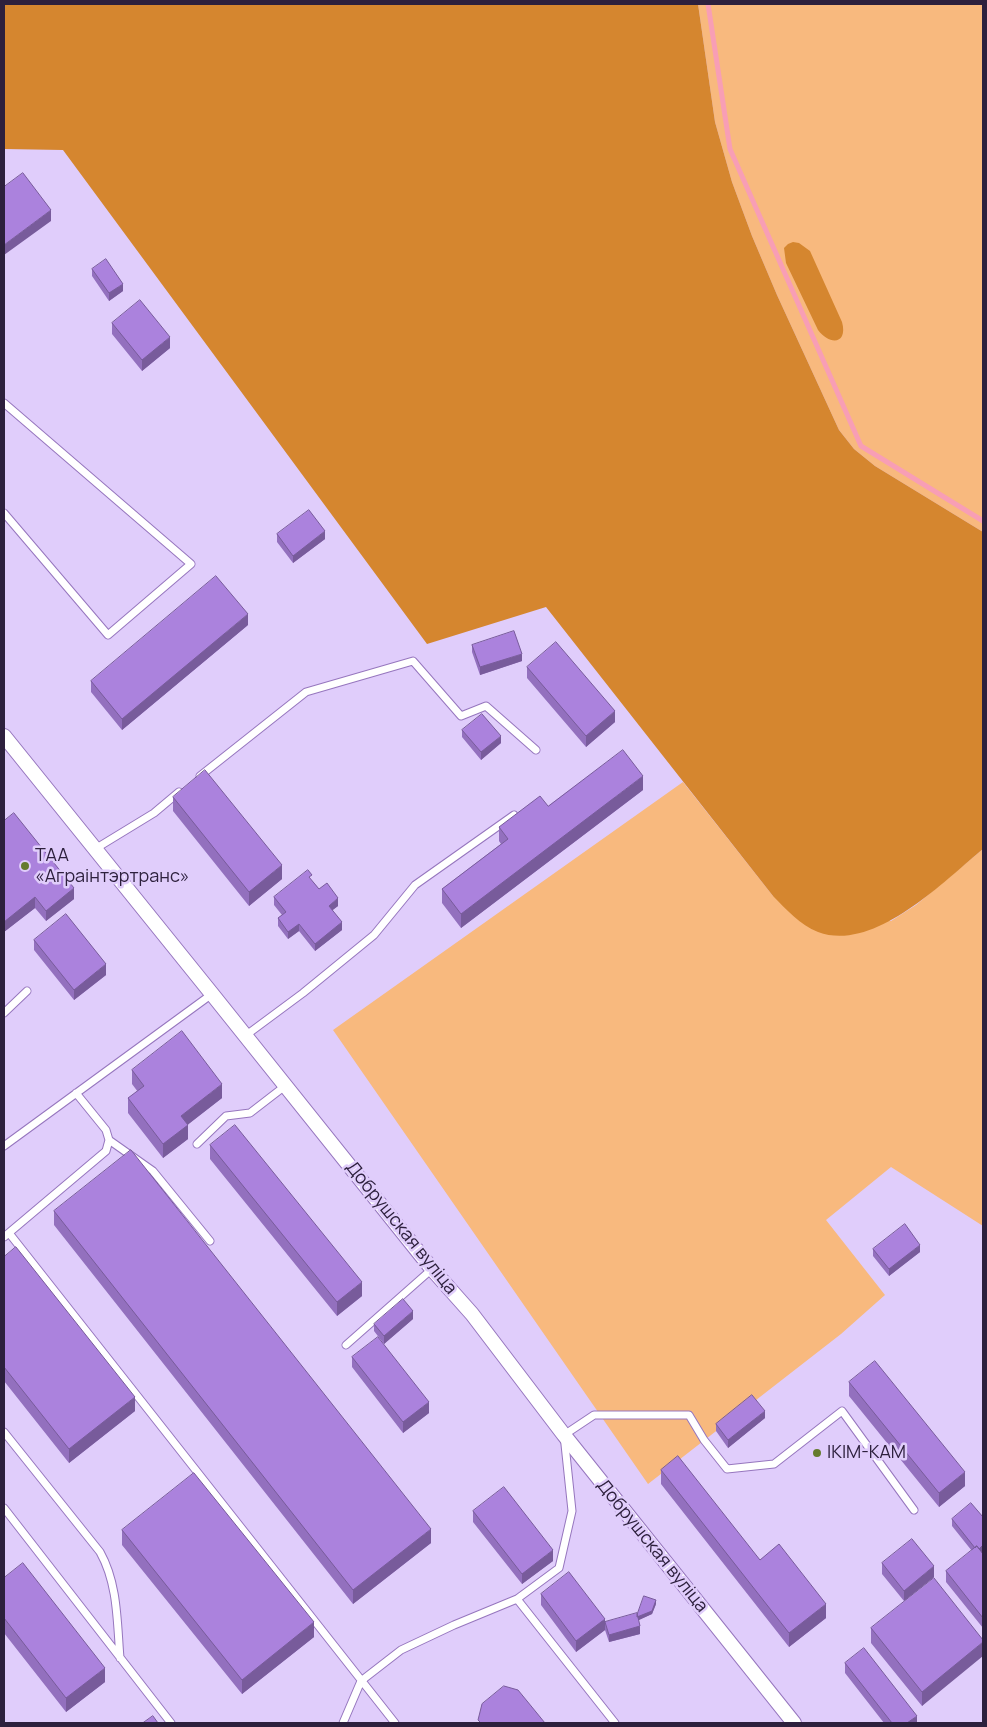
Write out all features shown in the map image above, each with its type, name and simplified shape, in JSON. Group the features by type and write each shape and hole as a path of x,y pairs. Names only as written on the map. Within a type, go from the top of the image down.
{"street":[{"name":"Добрушская вуліца","path":"4,736 432,1269 472,1314 564,1435 794,1723"}],"lane":[{"path":"4,403 191,564 108,635 4,513"},
{"path":"192,782 306,692 413,661 461,716 486,706 536,750"},
{"path":"95,849 154,812 184,788"},
{"path":"245,1036 303,993 374,935 414,885 514,815"},
{"path":"4,1013 27,991"},
{"path":"4,1146 212,994"},
{"path":"197,1144 226,1116 250,1113 285,1086"},
{"path":"76,1093 106,1130 110,1140 153,1171 210,1241"},
{"path":"110,1140 106,1150 6,1235 395,1723"},
{"path":"346,1345 432,1269"},
{"path":"342,1723 361,1682 401,1650 454,1624 517,1599 559,1568 572,1511 564,1435 594,1415 689,1415 704,1440 727,1469 774,1464 842,1411 914,1510"},
{"path":"4,1432 100,1552 108,1566 114,1588 120,1658"},
{"path":"4,1508 171,1723"},
{"path":"517,1599 615,1723"}],"shaded area":[{"path":"4,4 698,4 715,122 732,182 777,295 839,430 854,449 875,466 983,532 983,849 928,895 884,924 862,933 840,936 818,932 799,921 773,896 546,607 427,644 63,150 4,149"},
{"path":"698,4 983,4 983,532 875,466 854,449 839,430 777,295 732,182 715,122"},
{"path":"793,242 799,243 810,251 842,322 842,335 837,340 828,339 818,330 786,263 784,248"},
{"path":"683,782 773,896 891,921 916,905 983,849 983,1226 891,1167 826,1220 885,1295 841,1334 648,1484 333,1030"}],"building":[{"path":"23,173 51,210 4,245 4,187"},
{"path":"106,259 123,284 109,293 92,269"},
{"path":"140,300 170,337 142,360 112,323"},
{"path":"309,510 325,531 293,556 277,534"},
{"path":"216,576 248,614 122,719 91,681"},
{"path":"514,631 522,654 480,667 472,645"},
{"path":"556,642 615,711 586,736 527,667"},
{"path":"482,714 501,736 481,752 462,730"},
{"path":"623,750 643,776 461,914 442,889 508,839 499,827 540,796 548,806"},
{"path":"205,770 282,865 249,892 173,797"},
{"name":"ТАА «Аграінтэртранс»","path":"14,813 74,888 46,911 35,897 4,922 4,821"},
{"path":"308,870 312,875 309,877 319,889 327,883 338,898 329,906 342,922 315,944 299,924 288,932 278,918 286,912 274,897"},
{"path":"66,914 106,964 74,990 34,940"},
{"path":"182,1031 222,1084 181,1116 188,1125 163,1144 128,1098 144,1086 132,1070"},
{"path":"235,1125 362,1282 337,1302 210,1145"},
{"path":"131,1150 431,1529 353,1590 54,1211"},
{"path":"905,1224 920,1245 889,1269 873,1249"},
{"path":"16,1247 135,1397 69,1449 4,1367 4,1257"},
{"path":"403,1299 413,1311 384,1336 374,1324"},
{"path":"378,1337 429,1402 403,1422 352,1357"},
{"path":"875,1361 965,1472 939,1493 849,1382"},
{"path":"752,1395 765,1411 728,1440 716,1424"},
{"path":"678,1456 760,1560 779,1544 826,1604 789,1633 661,1470"},
{"path":"194,1473 314,1622 242,1680 122,1530"},
{"path":"504,1487 553,1550 522,1574 473,1511"},
{"path":"971,1503 983,1517 983,1545 979,1549 977,1546 975,1548 952,1519"},
{"path":"912,1539 934,1566 904,1591 882,1563"},
{"path":"977,1546 983,1554 983,1618 946,1571"},
{"path":"23,1563 105,1668 66,1698 4,1618 4,1578"},
{"path":"569,1572 605,1619 576,1641 541,1594"},
{"path":"934,1578 983,1642 922,1692 871,1628"},
{"path":"644,1596 656,1600 652,1611 637,1617 637,1615"},
{"path":"637,1613 640,1626 609,1635 605,1622"},
{"path":"864,1648 917,1716 907,1723 892,1723 845,1663"},
{"path":"504,1686 518,1690 545,1723 481,1723 478,1720 482,1704"},
{"path":"153,1716 158,1723 143,1723"}],"waterway":[{"path":"708,4 730,149 861,446 983,521"}],"place":[{"name":"ТАА «Аграінтэртранс»","path":"25,866"},
{"name":"ІКІМ-КАМ","path":"817,1453"}]}
